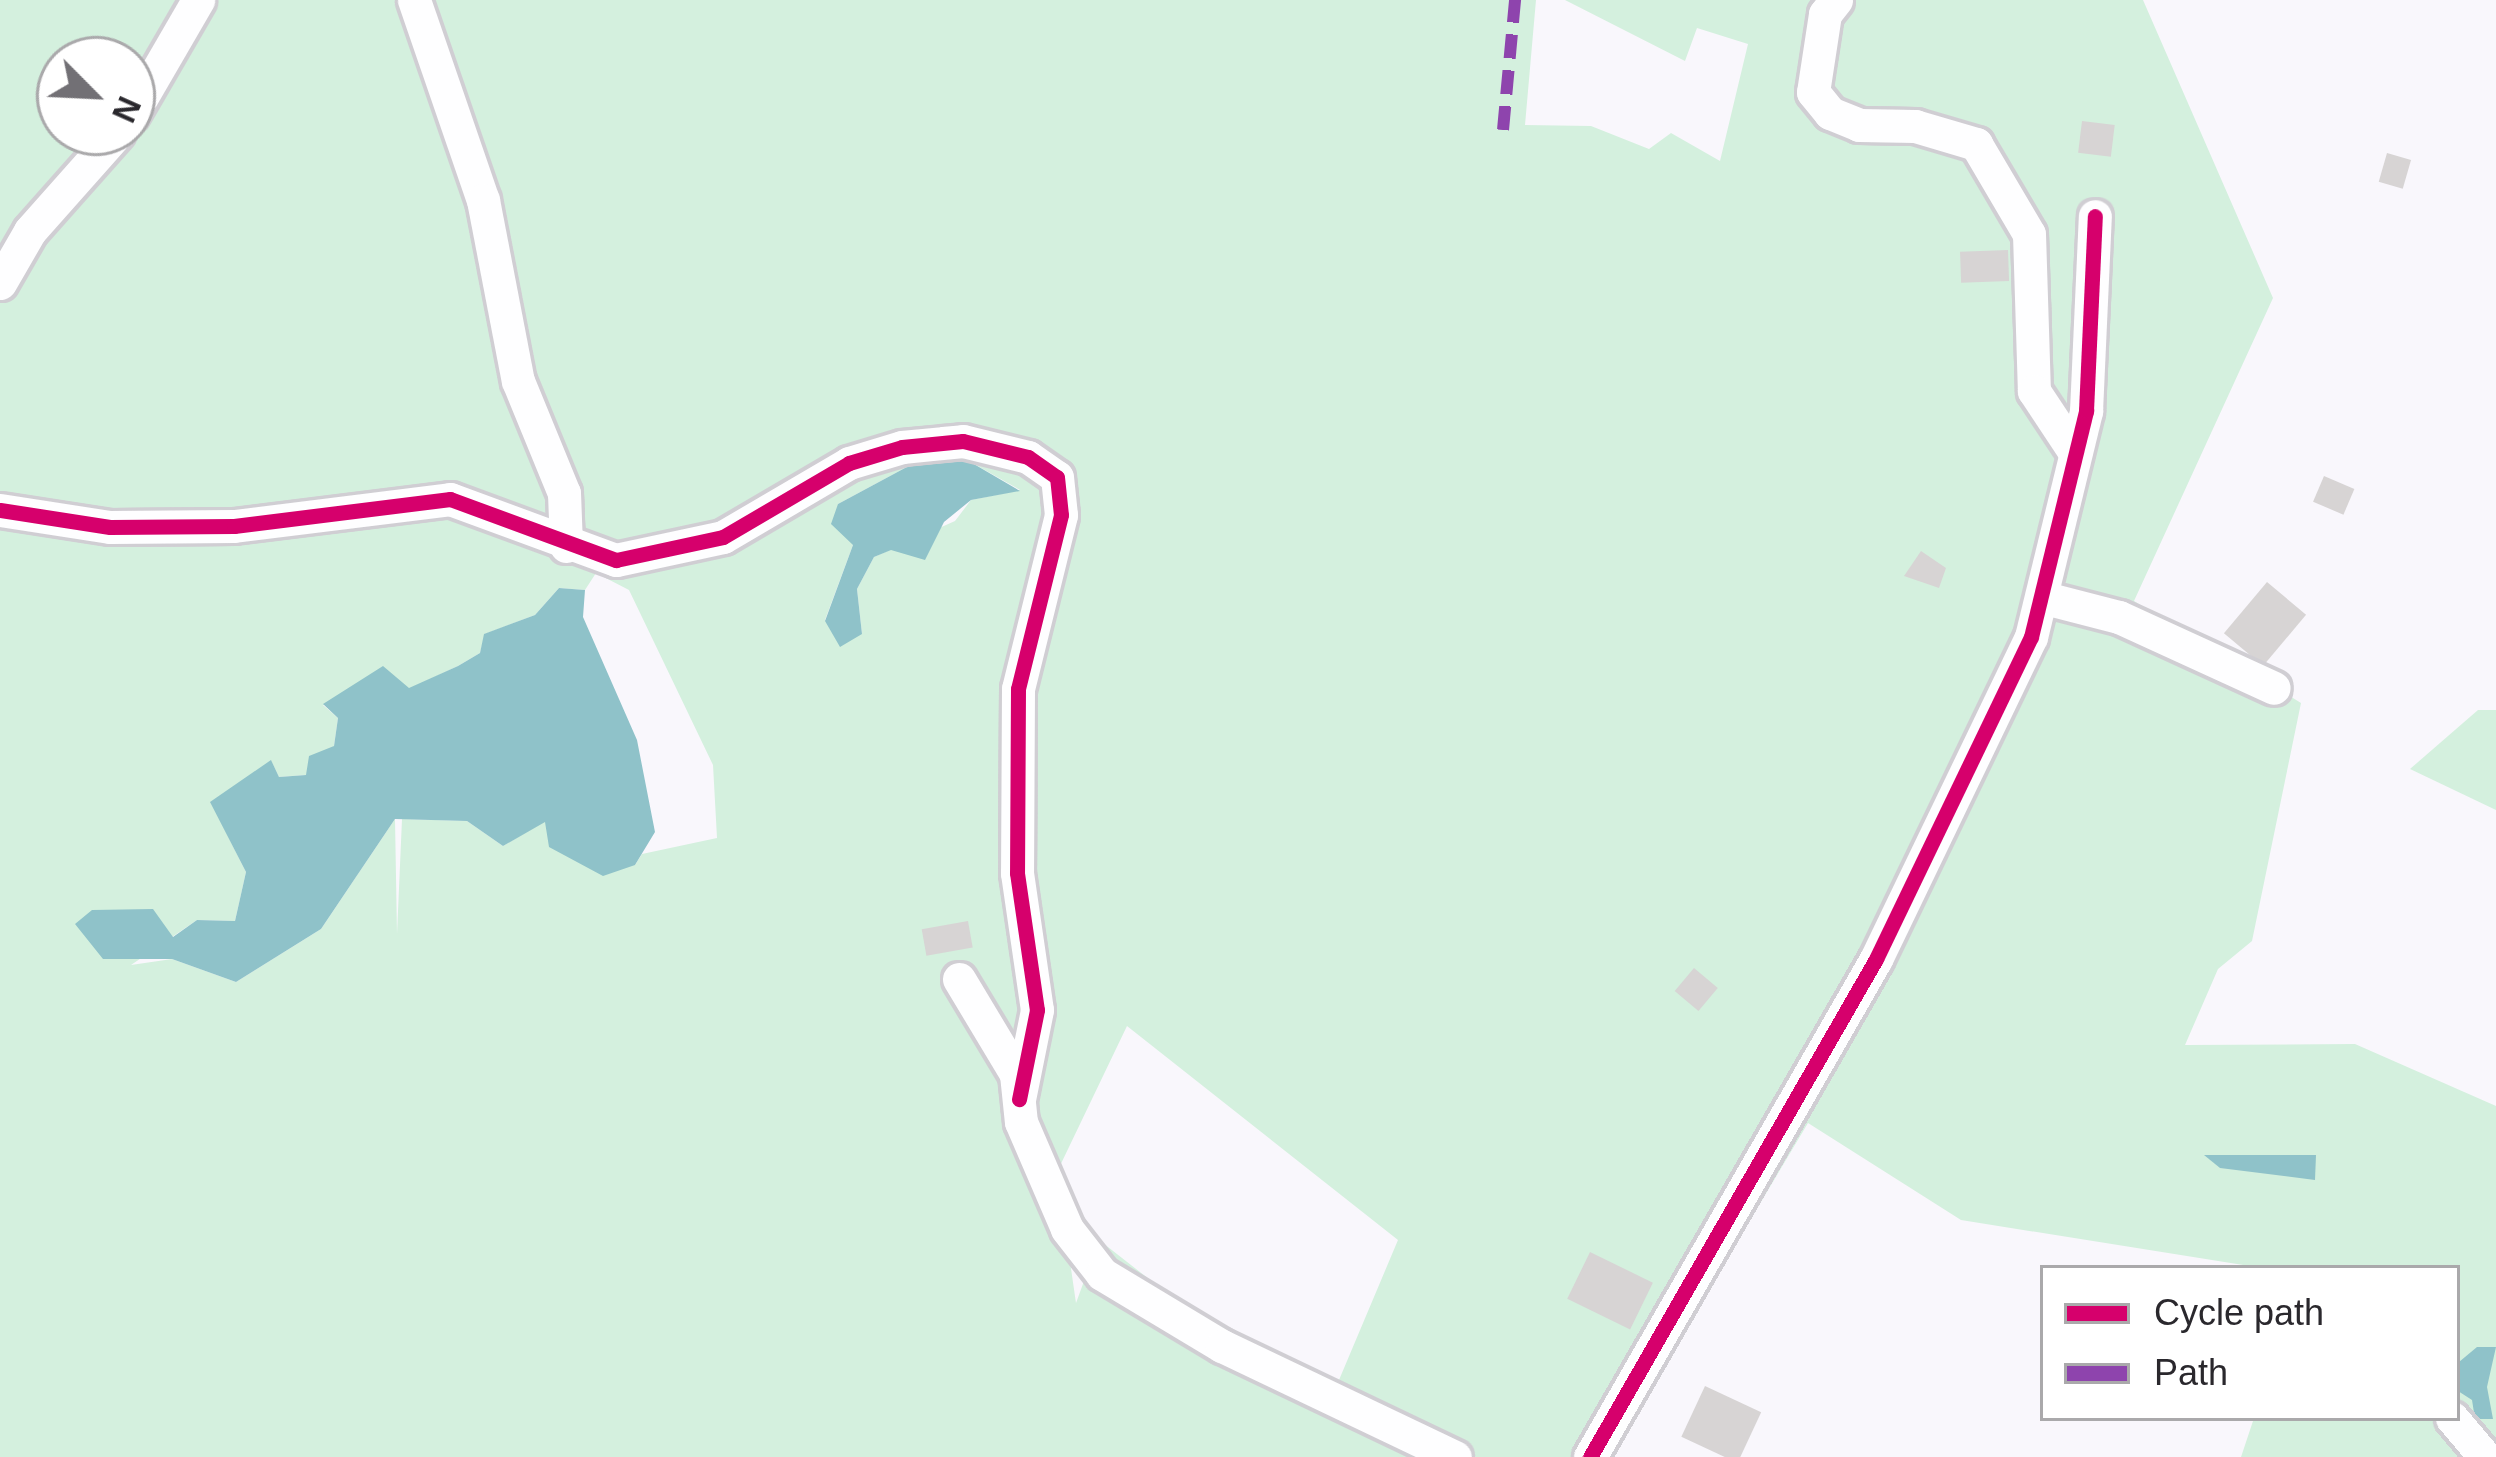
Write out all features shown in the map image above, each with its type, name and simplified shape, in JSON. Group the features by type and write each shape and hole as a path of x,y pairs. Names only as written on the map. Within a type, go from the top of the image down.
{"street":[{"path":"156,72 198,0"},
{"path":"414,0 483,200 518,381 564,493 566,546"},
{"path":"1836,0 1825,14 1813,92 1830,113 1859,125 1915,126 1976,145 2029,234 2034,391 2075,453"},
{"path":"0,284 30,230 96,156"},
{"path":"1590,1457 1876,959 2044,598 2086,411 2095,216"},
{"path":"0,510 110,527 234,526 450,499 566,546 616,560 673,554 902,447 962,441 1028,457 1058,477 1061,515 1018,689 1017,872 1037,1010 1019,1099"},
{"path":"2044,598 2119,617 2274,688"},
{"path":"959,979 1010,1061 1019,1099 1067,1229 1102,1274 1222,1346 1455,1457"},
{"path":"2455,1421 2485,1457"}],"green space":[{"path":"0,0 1536,0 1525,125 1591,126 1649,149 1671,133 1720,161 1748,44 1697,28 1685,61 1565,0 2143,0 2273,298 2134,601 2301,703 2252,941 2218,969 2185,1045 2355,1044 2496,1106 2496,1457 2241,1457 2253,1421 2460,1421 2460,1265 2243,1265 1961,1220 1808,1123 1609,1457 0,1457","holes":["931,454 967,460 1020,490 971,500 955,521 874,557 857,589 862,634 825,620 853,545 838,504","596,573 629,590 713,765 717,838 642,854 635,865 545,821 503,846 467,821 402,819 397,934 395,819 321,929 236,982 172,959 131,965 197,920 235,921 246,872 211,802 271,761 279,777 306,775 334,746 338,718 323,705 409,689 458,666 480,653 485,634 535,615 559,588 585,590","1127,1026 1398,1240 1339,1380 1209,1326 1099,1240 1076,1303 1057,1172"]},
{"path":"2478,710 2496,710 2496,810 2410,769"}],"water":[{"path":"931,454 967,460 1020,491 971,500 944,522 925,560 891,550 874,557 857,589 862,634 840,647 825,621 853,545 831,524 838,504"},
{"path":"559,588 585,590 583,617 637,740 655,832 635,865 603,876 549,847 545,822 503,846 467,821 395,819 321,929 236,982 172,959 103,959 75,924 92,910 153,909 173,937 197,920 235,921 246,872 210,802 271,760 279,777 306,775 309,756 334,746 338,718 323,704 383,666 409,688 458,666 480,653 484,634 535,615"},
{"path":"2204,1155 2316,1155 2315,1180 2220,1168"},
{"path":"2477,1347 2496,1347 2487,1387 2493,1419 2475,1419 2472,1400 2460,1392 2460,1361"}],"building":[{"path":"2082,121 2115,125 2111,157 2078,153"},
{"path":"2387,153 2411,160 2403,189 2379,182"},
{"path":"2008,250 2009,281 1961,283 1960,252"},
{"path":"2324,476 2354,489 2343,515 2313,502"},
{"path":"1921,551 1946,568 1939,588 1904,576"},
{"path":"2267,582 2306,615 2263,666 2224,633"},
{"path":"968,921 973,948 926,956 922,929"},
{"path":"1694,968 1718,988 1698,1011 1675,991"},
{"path":"1590,1252 1653,1283 1630,1329 1567,1299"},
{"path":"1705,1386 1761,1412 1740,1457 1725,1457 1681,1437"}],"marked path":[{"path":"1503,130 1515,0"}],"cycle path":[{"path":"1590,1457 1876,959 2031,637 2086,411 2095,216"},
{"path":"0,510 110,527 234,526 450,499 616,560 723,537 849,463 902,447 963,441 1028,457 1057,477 1061,515 1018,689 1017,873 1037,1010 1019,1099"}]}
